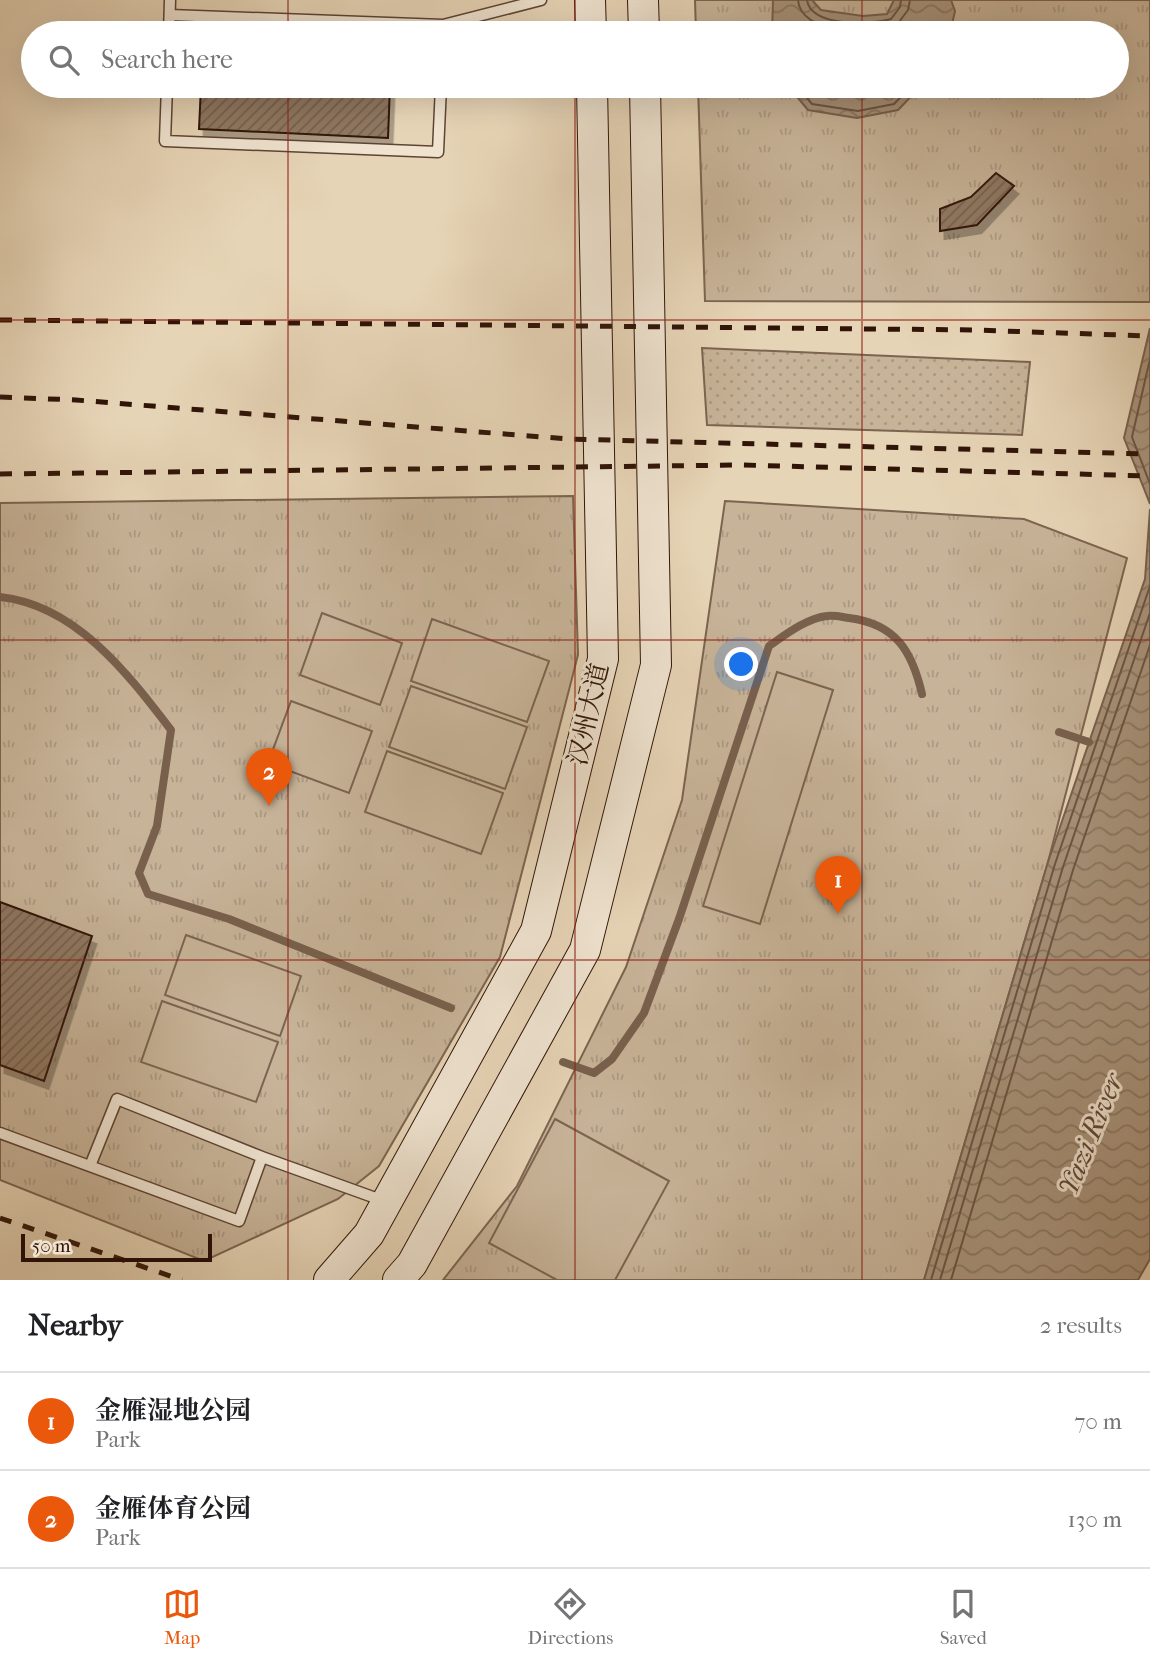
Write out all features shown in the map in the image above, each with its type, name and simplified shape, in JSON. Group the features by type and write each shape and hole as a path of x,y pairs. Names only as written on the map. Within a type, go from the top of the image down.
{"main road":[{"path":"590,0 591,21"},
{"path":"643,0 644,21"},
{"name":"汉州大道","path":"329,1280 369,1234 536,931 603,659 592,98"},
{"name":"汉州大道","path":"398,1280 412,1264 585,950 656,665 645,98"}],"lane":[{"path":"170,0 170,21"},
{"path":"470,21 541,0"},
{"path":"170,15 287,21"},
{"path":"167,98 165,141 438,152 440,98"},
{"path":"90,1166 117,1098 262,1157 387,1202"},
{"path":"0,1133 239,1220 262,1157"}],"green space":[{"path":"695,0 1150,0 1150,302 705,301 698,98 1129,98 1129,21 696,21"},
{"path":"702,348 1030,362 1022,435 707,425"},
{"path":"573,496 578,655 500,957 379,1166 338,1199 204,1261 0,1180 0,503"},
{"path":"725,501 1024,519 1127,558 1048,862 924,1280 443,1280 517,1186 626,967 682,800"},
{"path":"322,613 402,643 380,705 300,675"},
{"path":"432,619 549,661 527,722 411,681"},
{"path":"777,672 833,690 760,924 703,906"},
{"path":"411,686 527,727 505,789 389,747"},
{"path":"291,701 372,731 349,793 268,763"},
{"path":"387,751 503,793 481,854 365,812"},
{"path":"186,935 301,976 280,1036 165,995"},
{"path":"162,1001 278,1042 256,1102 141,1062"},
{"path":"555,1119 669,1181 615,1280 557,1280 489,1243"}],"water":[{"path":"773,0 812,0 821,10 863,16 887,14 894,0 951,0 955,11 953,21 772,21"},
{"path":"798,98 910,98 898,110 857,118 808,110"},
{"path":"1150,328 1150,504 1124,438"},
{"name":"Yazi River","path":"1150,509 1150,1259 1138,1280 924,1280 1048,862 1145,579"}],"building":[{"path":"200,98 390,98 388,138 199,129"},
{"path":"996,173 1014,186 977,225 940,231 940,209 971,197"},
{"path":"0,902 92,936 44,1081 0,1065"}],"waterway":[{"path":"0,597 53,613 76,628 118,665 171,730 157,826 139,873 148,894 229,919 451,1008"},
{"path":"563,1062 594,1073 612,1059 644,1013 679,919 769,646 819,617 835,616 865,621 879,626 899,642 913,665 922,694"},
{"path":"1059,732 1089,742"}],"railway":[{"path":"0,320 973,330 1150,336"},
{"path":"0,397 76,400 568,439 1150,454"},
{"path":"0,474 742,465 1150,476"},
{"path":"0,1218 182,1280"}],"place":[{"name":"金雁体育公园","path":"269,806"},
{"name":"金雁湿地公园","path":"838,914"}]}
